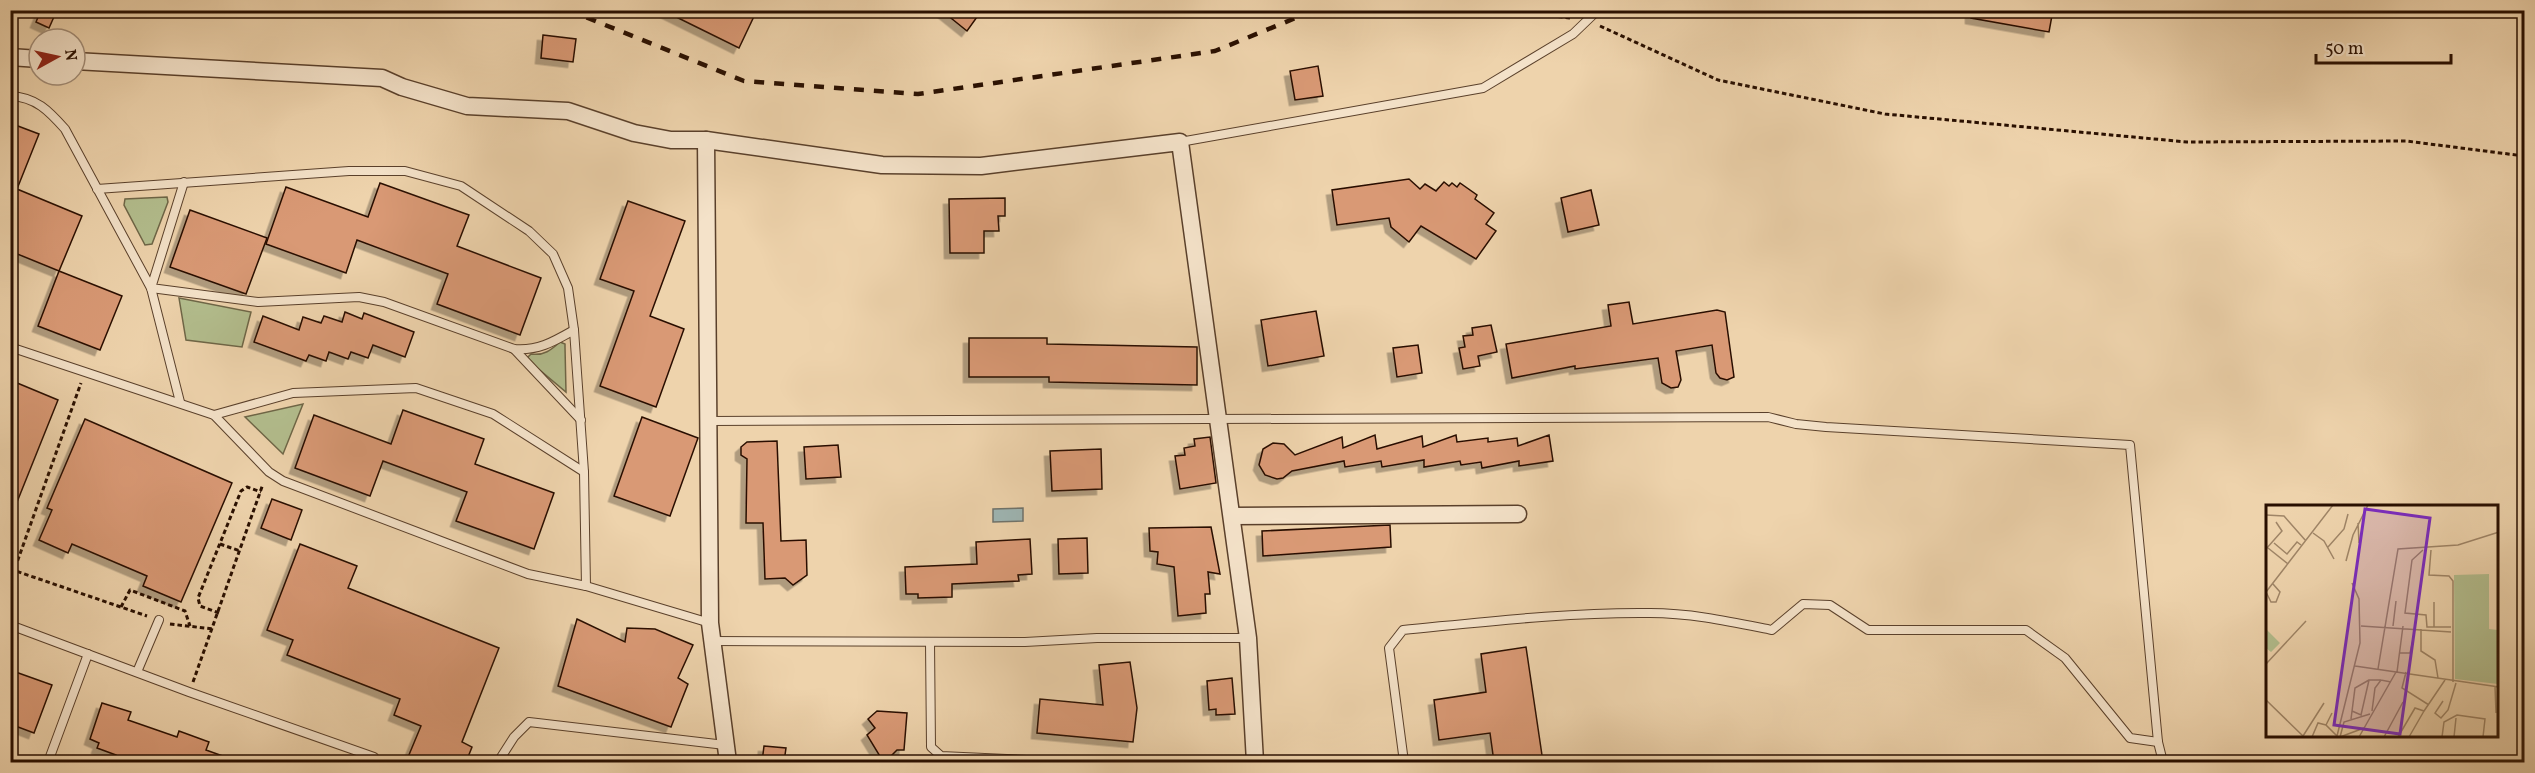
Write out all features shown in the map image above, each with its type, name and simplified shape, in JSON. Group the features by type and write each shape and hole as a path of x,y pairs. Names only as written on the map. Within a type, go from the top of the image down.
{"street":[{"path":"10,57 27,58"},
{"path":"87,62 382,78 402,87 467,106 568,111 634,133 671,140 706,140 882,165 981,166 1180,142 1248,638 1255,762"},
{"path":"706,140 710,641 728,762"},
{"path":"1232,516 1518,514"}],"lane":[{"path":"1180,142 1483,88 1573,34 1598,10"},
{"path":"10,96 47,107 65,129 152,288 180,402"},
{"path":"97,189 349,171 405,171 461,186 529,231 553,254 568,288 574,330 584,472 586,586"},
{"path":"152,288 184,183"},
{"path":"152,288 258,302 359,297 384,302 514,349 531,351 574,330"},
{"path":"11,346 214,415 269,472 283,481 528,573 586,586 710,623"},
{"path":"514,349 580,420"},
{"path":"214,415 293,393 416,388 493,414 584,472"},
{"path":"709,421 1768,417 1796,424 1826,427 2130,445 2158,742 2163,762"},
{"path":"1404,762 1389,648 1403,630 1529,618 1651,612 1710,617 1772,630 1803,604 1830,605 1868,630 2026,630 2065,658 2130,738 2158,742"},
{"path":"136,672 159,620"},
{"path":"10,625 189,692 374,757"},
{"path":"710,641 930,642 1248,638"},
{"path":"930,642 931,747 941,756 1071,762"},
{"path":"48,762 88,654"},
{"path":"498,762 514,737 529,722 725,745"}],"path":[{"path":"1506,10 1588,20 1718,80 1884,114 2187,142 2406,141 2524,156"},
{"path":"10,582 86,371"},
{"path":"189,692 269,472"},
{"path":"219,613 200,606 198,598 241,491 247,487 261,492"},
{"path":"220,544 240,551"},
{"path":"13,570 173,625 213,629"},
{"path":"121,607 130,590 185,611 190,626"}],"green space":[{"path":"167,197 168,202 152,244 145,245 124,205 125,199"},
{"path":"179,298 251,312 242,347 186,340"},
{"path":"560,342 565,344 566,392 529,361 528,357 531,354 547,352"},
{"path":"303,404 283,454 245,417"}],"water":[{"path":"1023,508 1023,521 993,522 993,509"}],"building":[{"path":"41,10 57,10 49,27 36,22"},
{"path":"662,10 757,10 739,48"},
{"path":"941,10 982,10 967,31"},
{"path":"1971,10 2053,10 2049,32 1971,18"},
{"path":"543,35 576,39 573,62 541,58"},
{"path":"1318,66 1323,96 1295,100 1290,71"},
{"path":"10,123 39,134 17,189 82,216 59,271 10,251"},
{"path":"1409,179 1420,189 1425,184 1436,191 1444,182 1449,186 1452,183 1457,187 1460,183 1477,195 1475,199 1494,213 1486,224 1496,231 1476,259 1421,226 1409,242 1391,227 1389,218 1337,225 1332,190"},
{"path":"380,183 469,215 457,246 541,278 520,335 437,304 448,274 357,240 346,273 266,244 286,187 368,217"},
{"path":"1591,190 1599,225 1568,232 1561,198"},
{"path":"1005,198 1005,216 998,216 999,231 984,231 984,253 950,253 949,199"},
{"path":"628,201 685,221 650,316 684,329 656,407 600,386 634,291 600,279"},
{"path":"190,210 267,238 246,294 170,267"},
{"path":"59,271 122,296 100,350 38,326"},
{"path":"1629,302 1633,324 1717,310 1725,312 1734,377 1727,380 1720,378 1716,373 1712,345 1676,351 1681,380 1678,387 1671,388 1662,383 1658,358 1575,369 1575,366 1512,378 1506,344 1611,326 1608,305"},
{"path":"1316,311 1324,356 1268,366 1261,320"},
{"path":"345,312 362,319 364,313 414,332 405,357 373,345 368,358 351,352 348,359 329,352 326,361 309,355 306,361 254,342 263,316 299,330 303,317 321,323 324,316 342,322"},
{"path":"1491,325 1497,352 1478,356 1480,366 1463,369 1459,348 1465,347 1463,336 1473,335 1472,328"},
{"path":"969,338 1047,338 1047,344 1197,347 1197,385 1049,382 1049,377 969,377"},
{"path":"1418,345 1422,373 1397,377 1393,348"},
{"path":"10,380 58,400 11,517 10,517"},
{"path":"403,410 484,439 475,464 554,493 534,549 456,521 467,492 383,461 370,496 295,468 314,415 391,444"},
{"path":"642,417 698,438 670,516 614,496"},
{"path":"85,419 232,483 181,602 143,586 147,576 72,544 68,553 39,540 52,510 47,508"},
{"path":"1375,435 1377,449 1422,436 1423,447 1456,435 1457,442 1488,438 1488,442 1517,438 1518,446 1549,435 1553,461 1519,466 1519,461 1482,468 1481,462 1461,465 1460,461 1424,467 1424,460 1382,467 1381,461 1345,467 1344,461 1292,471 1283,478 1277,479 1265,475 1259,465 1263,449 1273,443 1284,444 1295,455 1342,437 1343,448"},
{"path":"1210,437 1216,483 1180,489 1175,456 1185,455 1184,448 1195,446 1194,439"},
{"path":"777,441 781,541 806,540 807,575 793,585 785,578 765,579 763,523 746,523 747,459 741,455 741,447 747,442"},
{"path":"838,445 841,477 806,479 804,447"},
{"path":"1101,449 1102,489 1052,491 1050,451"},
{"path":"272,499 302,510 291,540 261,528"},
{"path":"1390,525 1391,547 1263,556 1262,531"},
{"path":"1211,527 1220,574 1208,572 1210,594 1205,594 1206,613 1178,616 1174,567 1157,564 1158,552 1150,551 1149,528"},
{"path":"1087,538 1088,573 1059,574 1058,539"},
{"path":"1030,539 1032,574 1018,575 1019,581 952,584 952,597 918,598 918,594 906,594 905,567 977,564 976,542"},
{"path":"300,544 357,566 348,588 499,648 462,742 472,747 466,762 406,762 421,726 394,715 400,699 287,655 293,640 267,630"},
{"path":"577,619 625,642 627,628 655,629 693,645 678,678 688,684 671,727 558,686"},
{"path":"1526,647 1543,762 1494,762 1490,733 1439,740 1434,700 1486,692 1481,654"},
{"path":"1130,662 1137,708 1133,742 1037,733 1040,699 1103,705 1099,665"},
{"path":"10,670 52,685 34,733 10,724"},
{"path":"1232,678 1235,714 1216,715 1216,709 1209,710 1207,681"},
{"path":"102,703 131,712 128,720 177,737 179,731 209,742 206,750 234,760 234,762 114,762 116,755 97,748 99,743 90,739"},
{"path":"877,711 907,713 904,750 897,750 889,758 881,758 867,735 875,728 868,719"},
{"path":"764,746 786,748 784,762 762,762"}],"railway":[{"path":"568,10 744,81 918,94 1215,51 1315,10"}]}
